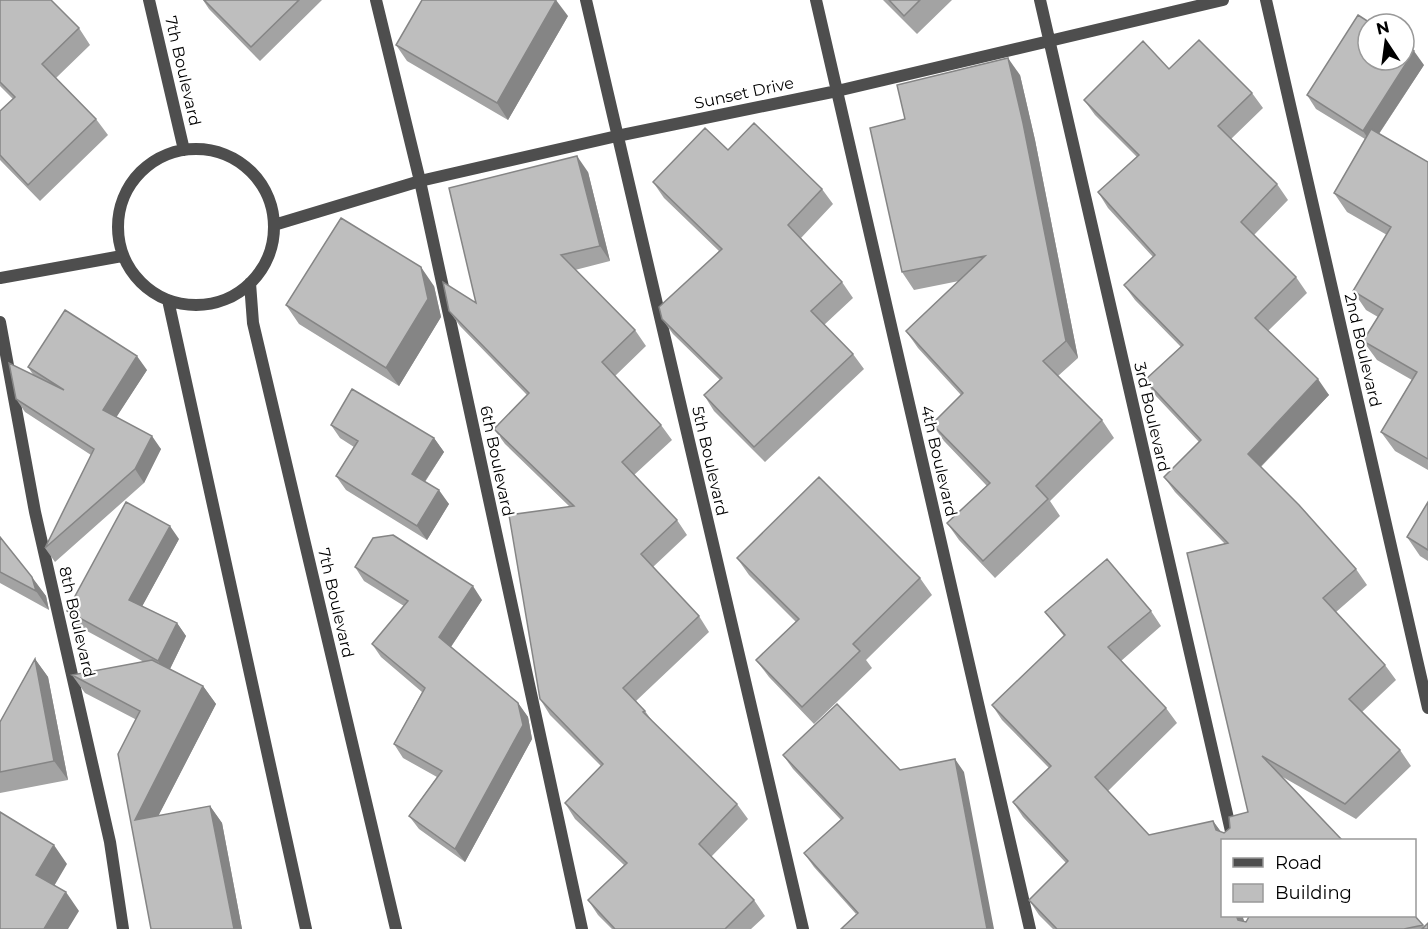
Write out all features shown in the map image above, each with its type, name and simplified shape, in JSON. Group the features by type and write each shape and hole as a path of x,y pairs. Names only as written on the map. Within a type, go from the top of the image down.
{"street":[{"name":"7th Boulevard","path":"149,0 184,150"},
{"name":"6th Boulevard","path":"376,0 420,181 582,929"},
{"name":"5th Boulevard","path":"586,0 803,929"},
{"name":"4th Boulevard","path":"816,0 1030,929"},
{"name":"3rd Boulevard","path":"1040,0 1233,839"},
{"name":"Sunset Drive","path":"274,225 420,181 617,136 837,91 1223,0"},
{"name":"2nd Boulevard","path":"1266,0 1428,708"},
{"path":"204,148 222,153 253,173 264,188 274,225 272,246 263,266 250,283 232,296 211,304 190,304 168,300 149,289 133,274 122,255 117,236 117,216 123,196 133,179 148,165 165,155 204,148"},
{"path":"0,278 122,255"},
{"name":"7th Boulevard","path":"250,283 253,324 396,929"},
{"path":"168,300 306,929"},
{"name":"8th Boulevard","path":"0,322 36,512 110,842 123,929"}],"building":[{"path":"0,0 51,0 79,28 42,64 96,119 28,185 0,155 0,111 15,97 0,82"},
{"path":"204,0 299,0 251,47"},
{"path":"422,0 556,0 497,103 396,45"},
{"path":"889,0 920,0 904,16"},
{"path":"1356,18 1356,72 1401,72 1363,131 1307,95"},
{"path":"1199,40 1252,93 1218,126 1277,184 1241,222 1296,277 1255,318 1318,379 1248,454 1299,505 1356,569 1323,598 1385,665 1349,699 1400,750 1345,804 1262,756 1341,839 1221,839 1221,917 1237,917 1238,920 1246,922 1249,917 1416,917 1423,925 1404,929 1057,929 1029,900 1068,861 1013,802 1051,766 992,705 1065,635 1045,612 1107,559 1151,611 1108,647 1166,708 1095,777 1149,835 1213,821 1216,830 1224,833 1230,828 1229,817 1248,812 1187,553 1228,543 1164,477 1201,440 1145,380 1183,345 1124,285 1155,255 1098,192 1139,155 1084,100 1143,41 1169,69"},
{"path":"1008,58 1066,341 1043,361 1102,420 1036,486 1048,499 983,561 947,523 990,483 932,424 963,393 906,331 985,256 902,272 870,128 905,119 897,85"},
{"path":"754,123 822,189 788,225 842,282 811,311 853,354 754,447 704,395 722,378 662,319 659,307 722,249 653,182 705,128 728,150"},
{"path":"1371,129 1428,162 1428,459 1381,432 1417,372 1363,341 1383,309 1353,291 1391,227 1334,193"},
{"path":"577,156 600,246 561,255 635,330 602,362 661,425 622,462 677,520 641,554 699,616 623,688 645,711 643,712 737,804 699,844 754,900 725,929 615,929 588,900 627,863 565,803 603,764 540,699 509,515 574,506 494,429 529,393 449,311 443,282 476,303 449,188"},
{"path":"341,218 421,267 428,299 386,368 286,305"},
{"path":"65,310 137,356 103,410 152,436 135,469 45,548 94,449 16,399 9,363 64,390 28,367"},
{"path":"352,389 434,438 412,474 439,490 417,526 336,476 358,441 331,425"},
{"path":"819,477 920,578 853,644 860,651 802,707 756,660 799,619 737,558"},
{"path":"126,502 170,526 129,600 177,623 158,661 67,611"},
{"path":"1428,502 1428,550 1407,537"},
{"path":"393,535 473,586 439,637 518,703 523,725 455,849 409,816 442,771 394,744 425,688 372,644 408,601 355,567 373,538"},
{"path":"0,537 32,577 36,591 0,572"},
{"path":"35,659 54,761 0,772 0,722"},
{"path":"152,660 203,686 135,820 210,806 234,929 151,929 118,754 140,711 72,675"},
{"path":"837,704 900,770 955,759 987,929 841,929 858,913 804,853 843,818 783,755"},
{"path":"0,812 54,845 36,875 66,892 44,929 0,929"}]}
